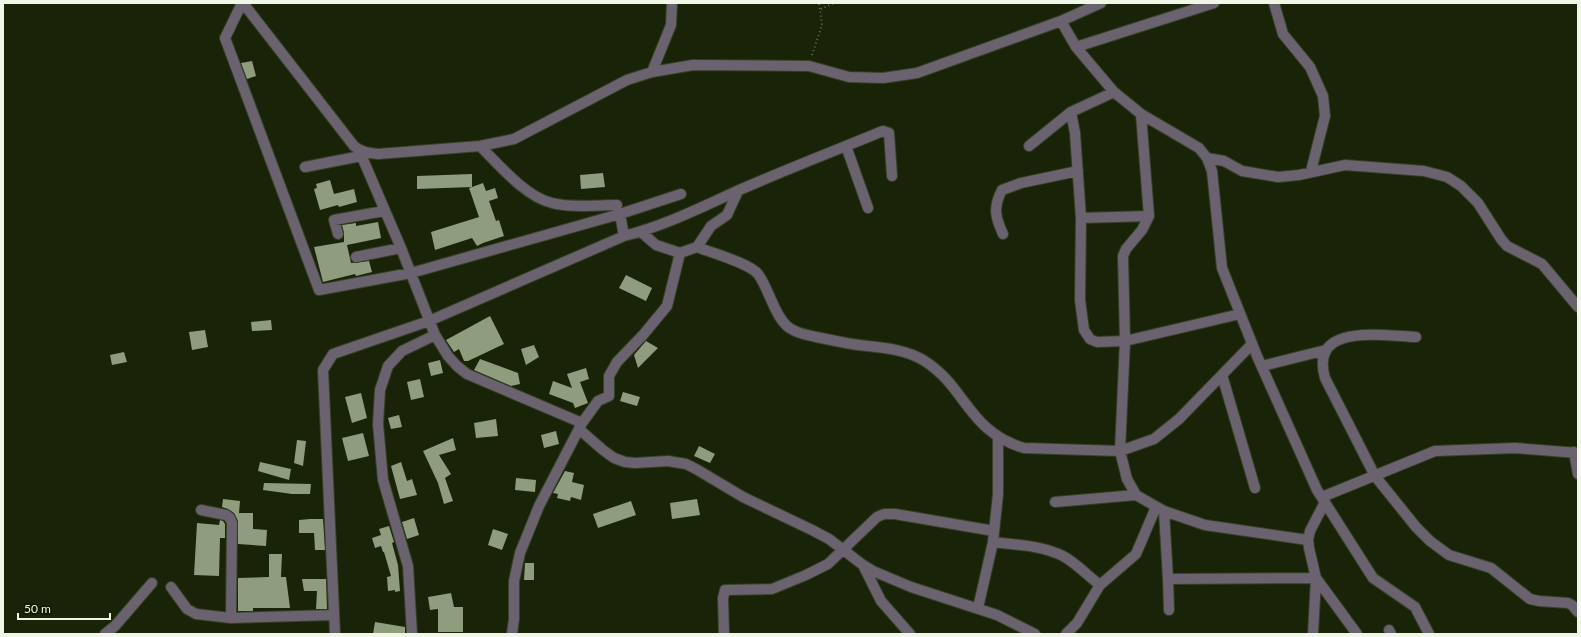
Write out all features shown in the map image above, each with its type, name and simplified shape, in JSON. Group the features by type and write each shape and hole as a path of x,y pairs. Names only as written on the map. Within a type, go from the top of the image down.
{"street":[{"path":"680,194 619,210 411,274 319,290 225,38 243,3 360,153 401,248 411,274 429,321 435,335 448,356 467,374 581,426 603,450 614,458 625,462 635,463 668,461 686,464 696,468 743,497 812,530 843,549 863,565 911,587 996,615 1035,634"},
{"path":"652,72 671,25 672,3"},
{"path":"305,167 360,153 378,154 480,146 514,138 627,80 652,72 693,65 809,66 849,77 883,78 917,73 1060,21 1101,3"},
{"path":"1076,47 1214,3"},
{"path":"1274,3 1283,34 1310,67 1323,96 1325,116 1311,171"},
{"path":"1060,21 1076,47 1114,92 1141,114 1199,148 1207,158 1212,171 1222,268 1252,344 1317,490 1373,578 1415,607 1429,634"},
{"path":"1029,146 1071,112 1114,92"},
{"path":"1071,112 1075,133 1081,218 1080,300 1084,330 1090,338 1097,342 1125,341 1240,314"},
{"path":"1141,114 1150,216 1142,230 1126,248 1124,256 1125,341 1120,451 1127,480 1136,495 1160,509 1205,525 1308,540"},
{"path":"335,634 323,370 333,354 429,321 624,236 641,232 683,216 738,191 883,131 888,133 892,176"},
{"path":"480,146 535,197 561,204 619,210"},
{"path":"846,146 868,208"},
{"path":"1207,158 1224,161 1242,171 1278,177 1345,164 1424,171 1447,177 1461,186 1478,203 1507,246 1542,264 1578,307"},
{"path":"1004,234 997,220 996,202 1002,190 1021,183 1078,171"},
{"path":"641,232 656,245 680,253 697,247 711,226 727,215 738,191"},
{"path":"619,210 624,236"},
{"path":"338,234 334,220 384,211"},
{"path":"1081,218 1150,216"},
{"path":"697,247 749,267 758,274 779,315 791,330 846,343 886,348 907,353 922,360 940,373 973,416 986,429 1009,444 1024,448 1120,451 1154,439 1179,419 1252,344"},
{"path":"356,257 401,248"},
{"path":"512,634 514,619 514,581 520,553 539,506 581,426 598,401 608,396 609,376 617,362 643,335 667,306 680,253"},
{"path":"412,634 408,566 383,480 378,424 380,390 388,366 402,351 435,335"},
{"path":"1262,366 1326,350 1343,338 1354,335 1416,337"},
{"path":"1326,350 1322,359 1322,367 1325,378 1375,476 1423,535 1443,551 1456,558 1491,568 1530,599 1568,603 1578,612"},
{"path":"1222,375 1255,488"},
{"path":"978,608 993,542 998,494 998,438"},
{"path":"1313,634 1316,578 1308,540 1310,531 1323,499 1428,454 1443,450 1516,448 1576,453 1578,474"},
{"path":"1055,502 1136,495"},
{"path":"1160,509 1168,579 1169,610"},
{"path":"1066,634 1077,623 1100,585 1136,554 1160,509"},
{"path":"201,510 226,516 230,518 232,524 231,618"},
{"path":"724,634 723,598 725,590 772,589 806,575 828,564 877,517 884,514 895,514 994,531"},
{"path":"993,542 1032,546 1055,553 1070,561 1100,585"},
{"path":"863,565 881,601 910,634"},
{"path":"1168,579 1316,578"},
{"path":"1316,578 1358,634"},
{"path":"105,634 115,626 152,583"},
{"path":"171,587 188,609 196,614 231,618 334,615"}],"path":[{"path":"809,66 822,25 819,3"},
{"path":"821,9 834,3"}],"building":[{"path":"252,61 256,76 247,79 241,63"},
{"path":"603,173 605,187 581,189 580,175"},
{"path":"472,174 472,187 417,189 417,176"},
{"path":"330,180 334,194 354,189 357,202 320,210 314,189 317,188 316,184"},
{"path":"483,183 486,191 495,188 498,198 489,201 496,221 499,220 504,236 477,246 472,238 435,250 431,232 479,217 469,188"},
{"path":"378,222 381,238 347,245 351,263 369,261 372,272 356,276 355,274 323,282 314,247 344,242 342,225 356,223 356,226"},
{"path":"626,275 652,288 646,301 619,288"},
{"path":"490,316 504,344 468,361 464,361 459,349 454,352 446,340"},
{"path":"271,320 272,330 252,331 251,322"},
{"path":"205,330 208,347 192,350 189,332"},
{"path":"646,341 658,348 638,368 634,355"},
{"path":"534,345 539,357 526,365 521,349"},
{"path":"124,352 127,362 112,365 110,355"},
{"path":"480,359 518,373 520,384 511,386 474,370"},
{"path":"440,360 443,373 431,376 428,363"},
{"path":"586,368 589,379 580,382 588,403 575,408 573,403 549,394 553,381 572,388 567,374"},
{"path":"420,379 424,397 411,400 407,382"},
{"path":"623,392 640,397 637,406 620,401"},
{"path":"361,393 367,418 352,423 345,397"},
{"path":"399,415 402,427 391,429 388,418"},
{"path":"496,419 498,436 476,438 474,423"},
{"path":"556,431 559,444 544,448 541,435"},
{"path":"363,433 369,456 348,461 342,438"},
{"path":"453,438 456,450 439,455 451,474 445,478 453,501 444,504 438,483 423,451"},
{"path":"297,440 306,441 303,466 294,463"},
{"path":"699,446 715,454 710,463 694,456"},
{"path":"260,462 291,469 289,480 258,471"},
{"path":"401,462 407,481 412,479 417,495 400,499 391,466"},
{"path":"565,471 574,473 572,482 584,485 581,500 571,497 570,501 557,498 558,494 553,493"},
{"path":"516,478 536,480 535,492 515,490"},
{"path":"264,483 311,484 310,494 292,494 263,490"},
{"path":"223,499 240,501 239,513 253,513 253,529 267,530 266,546 238,544 238,521 234,513 222,507"},
{"path":"697,499 700,515 672,519 670,503"},
{"path":"631,501 636,515 598,528 593,514"},
{"path":"414,518 419,535 407,539 402,522"},
{"path":"323,519 325,550 315,550 314,533 299,533 299,520"},
{"path":"220,520 225,524 225,538 220,538 219,576 194,575 197,523 219,525"},
{"path":"389,526 394,542 392,543 398,565 400,591 395,592 395,590 388,591 387,577 391,576 384,552 381,546 375,548 372,538 381,535 379,529"},
{"path":"493,529 508,534 502,550 488,545"},
{"path":"269,554 282,554 281,577 286,577 290,608 253,608 253,611 238,611 238,578 269,577"},
{"path":"525,563 534,563 534,580 524,580"},
{"path":"302,579 326,579 327,609 316,609 317,591 304,591"},
{"path":"451,593 454,607 463,607 463,632 438,632 438,609 430,610 428,597"},
{"path":"375,622 405,627 405,634 373,634"}]}
